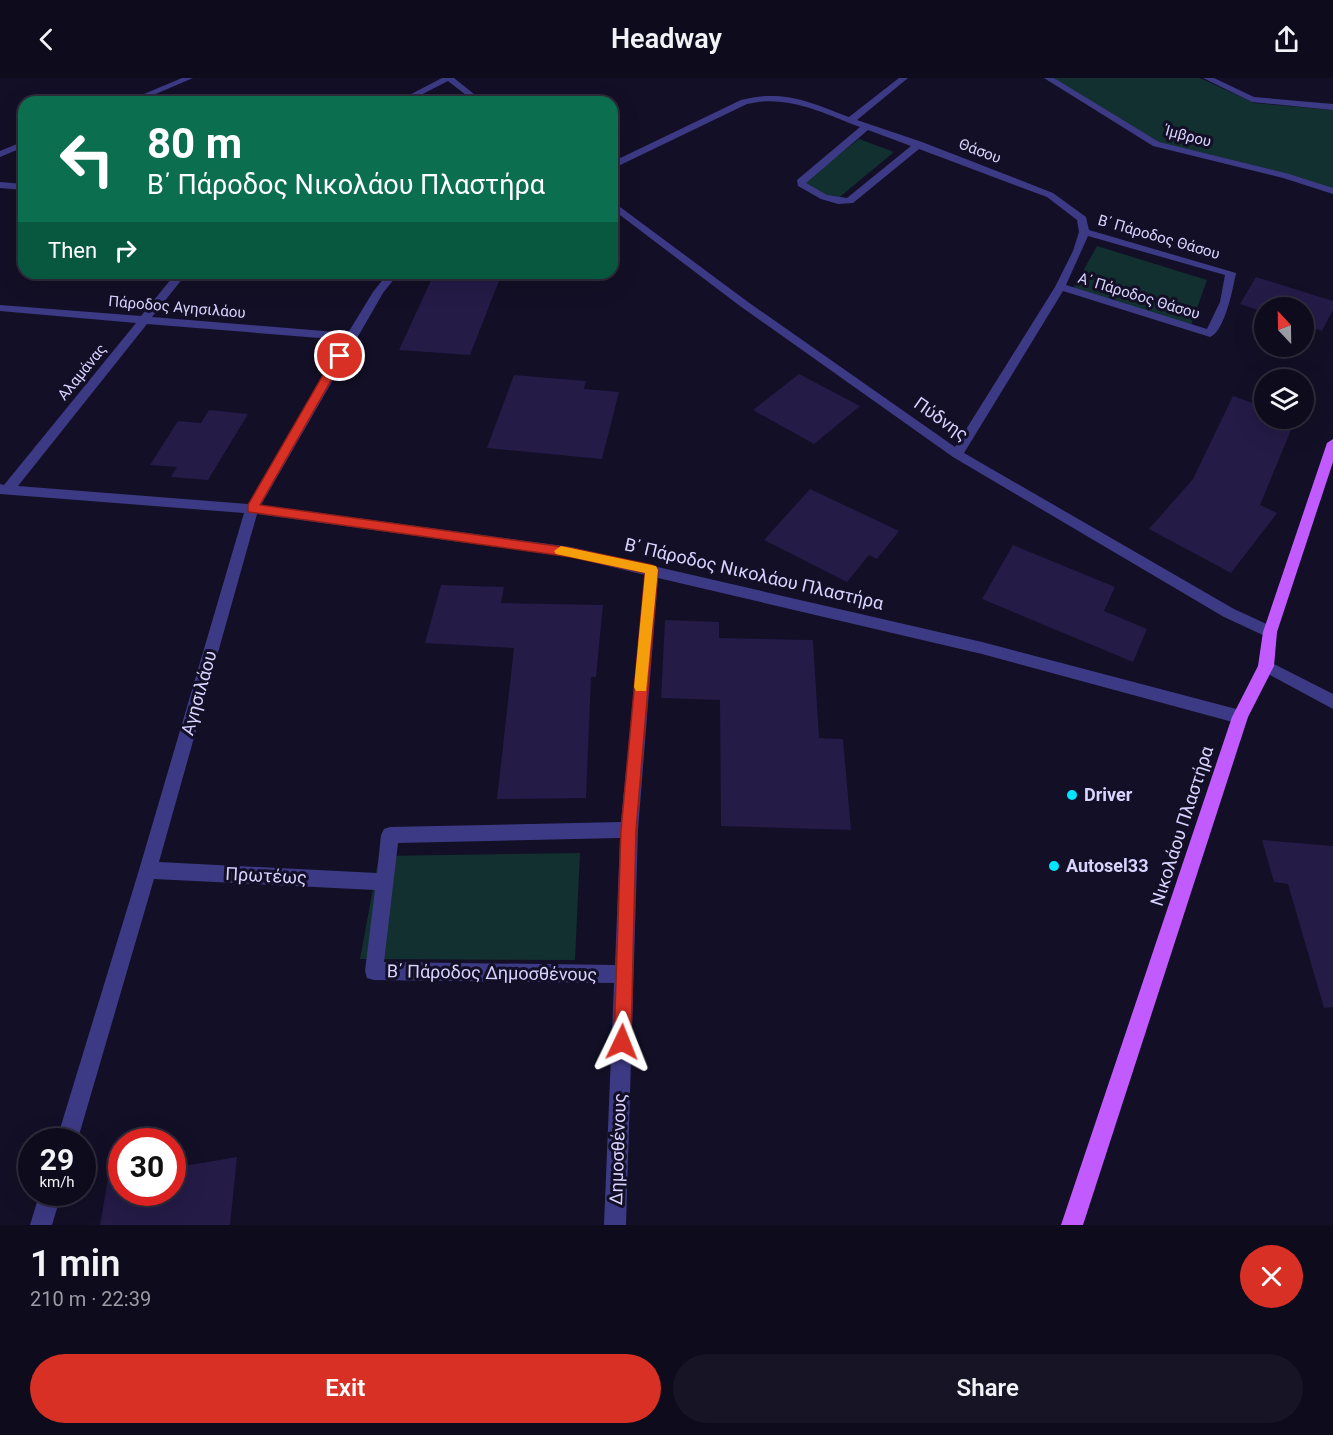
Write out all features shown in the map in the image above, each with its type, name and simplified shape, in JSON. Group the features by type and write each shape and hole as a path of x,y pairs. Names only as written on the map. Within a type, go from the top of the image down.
{"main road":[{"name":"Νικολάου Πλαστήρα","path":"1072,1225 1240,717 1266,666 1270,632 1333,443"}],"street":[{"path":"144,96 189,78"},
{"path":"411,96 448,78 472,96"},
{"path":"851,120 904,78"},
{"name":"Ίμβρου","path":"1048,78 1156,144 1286,176 1333,191"},
{"path":"1207,78 1252,99 1333,107"},
{"name":"Θάσου","path":"618,163 719,113 760,98 792,99 868,125 1050,195 1082,219 1084,232"},
{"path":"868,125 802,180 801,184 805,188 836,200 845,201 857,197 919,144"},
{"path":"0,154 18,146"},
{"path":"0,185 18,186"},
{"name":"Πύδνης","path":"618,209 744,304 957,454 1229,613 1270,632"},
{"path":"957,454 1060,287 1078,251 1084,232"},
{"name":"Β΄ Πάροδος Θάσου","path":"1084,232 1231,273 1225,302"},
{"name":"Αλαμάνας","path":"4,490 177,279"},
{"name":"Αγησιλάου","path":"70,1128 148,870 252,508 351,337 378,292 389,279"},
{"name":"Α΄ Πάροδος Θάσου","path":"1060,287 1210,334 1225,302"},
{"name":"Πάροδος Αγησιλάου","path":"0,308 351,337"},
{"name":"Β΄ Πάροδος Νικολάου Πλαστήρα","path":"4,490 252,508 571,552 982,648 1240,717"},
{"name":"Δημοσθένους","path":"615,1225 628,830 652,570"},
{"path":"1266,666 1333,702"},
{"name":"Β΄ Πάροδος Δημοσθένους","path":"625,974 374,971 390,835 628,830"},
{"name":"Πρωτέως","path":"148,870 384,882"},
{"path":"41,1225 47,1206"}],"green space":[{"path":"1044,78 1200,78 1254,103 1333,110 1333,189 1155,146"},
{"path":"859,139 894,152 836,200 800,185"},
{"path":"1097,246 1207,280 1190,328 1073,289"},
{"path":"580,853 575,960 360,959 379,856"}],"building":[{"path":"1256,277 1333,301 1333,310 1322,331 1314,328 1314,297 1254,297 1254,309 1240,304"},
{"path":"432,279 500,279 470,355 399,350"},
{"path":"799,374 860,406 814,444 753,410"},
{"path":"514,375 586,381 584,389 619,392 602,459 487,448"},
{"path":"1233,396 1254,403 1254,429 1291,429 1260,505 1277,513 1231,573 1149,529 1193,479"},
{"path":"209,410 248,414 208,480 171,477 177,467 150,465 178,421 201,423"},
{"path":"810,489 899,531 877,559 869,555 847,582 764,540"},
{"path":"1013,545 1115,587 1104,611 1147,629 1133,662 982,599"},
{"path":"441,585 504,587 501,603 603,605 596,677 591,677 586,798 497,799 514,648 425,643"},
{"path":"665,620 719,622 719,638 813,640 819,738 843,739 851,830 721,826 720,700 661,698"},
{"path":"1262,840 1333,846 1333,1007 1324,1008 1288,884 1274,882"},
{"path":"237,1157 230,1225 100,1225 108,1179 108,1206 186,1206 186,1166"}],"slow traffic":[{"path":"561,551 652,570 641,687"}],"place":[{"name":"Driver","path":"1072,795"},
{"name":"Autosel33","path":"1054,866"}],"route":[{"path":"340,356 252,508 571,552 652,570 628,830 622,1042"}]}
